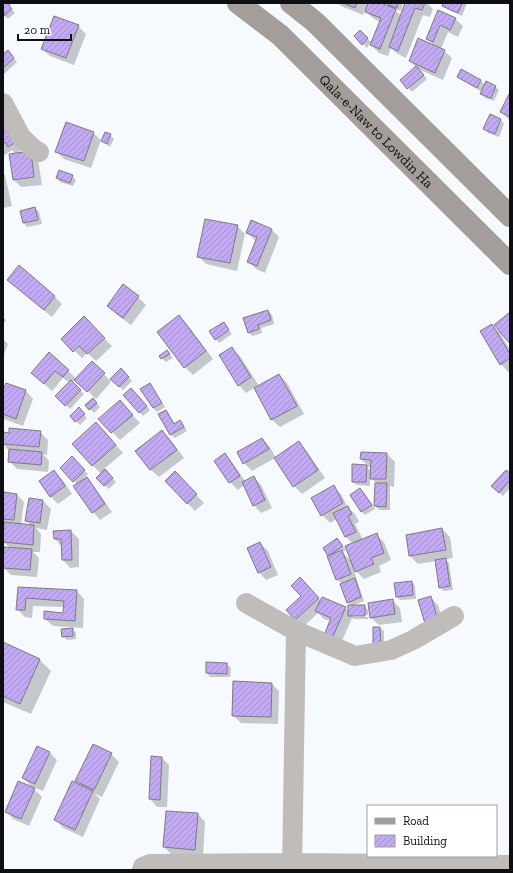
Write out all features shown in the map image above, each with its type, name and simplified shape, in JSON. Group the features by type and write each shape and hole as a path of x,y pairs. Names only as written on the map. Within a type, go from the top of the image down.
{"main road":[{"name":"Qala-e-Naw to Lowdin Ha","path":"238,3 280,35 510,264"},
{"path":"291,3 314,22 506,204 474,228"}],"street":[{"path":"3,103 21,137 39,152"},
{"path":"246,603 296,631 356,656 391,650 413,640 454,616"},
{"path":"292,866 296,631"},
{"path":"142,870 143,867 150,864 467,867 510,865"}],"building":[{"path":"3,3 7,3 12,9 4,16"},
{"path":"343,3 357,3 355,8"},
{"path":"368,3 381,3 396,9 380,49 370,45 381,18 365,12"},
{"path":"388,3 398,3 397,8 388,5"},
{"path":"405,3 425,3 422,10 415,8 398,51 389,47"},
{"path":"443,3 462,3 458,13 442,6"},
{"path":"438,10 456,18 450,30 440,25 433,42 426,39"},
{"path":"54,16 79,25 66,58 41,49"},
{"path":"360,30 368,38 362,45 354,36"},
{"path":"418,38 445,50 435,73 409,61"},
{"path":"8,50 14,58 3,68 3,54"},
{"path":"416,66 424,75 407,89 400,80"},
{"path":"461,69 481,80 477,88 457,77"},
{"path":"486,81 496,86 491,98 480,94"},
{"path":"510,92 510,117 500,112"},
{"path":"490,114 501,119 495,134 483,129"},
{"path":"3,117 19,140 8,147 5,142 3,144"},
{"path":"66,122 94,132 84,161 55,152"},
{"path":"105,132 111,134 107,144 101,141"},
{"path":"31,151 34,177 13,180 9,154"},
{"path":"59,170 73,175 70,183 56,178"},
{"path":"35,207 38,220 23,223 20,211"},
{"path":"205,219 238,225 230,263 197,257"},
{"path":"251,220 272,229 257,266 247,262 257,237 246,233"},
{"path":"19,265 55,296 44,310 7,280"},
{"path":"123,284 139,296 123,318 107,306"},
{"path":"268,310 271,320 258,325 259,329 248,333 243,318"},
{"path":"510,312 510,344 494,325"},
{"path":"179,315 206,351 184,368 157,332"},
{"path":"84,316 105,338 87,354 79,346 73,352 61,339"},
{"path":"224,322 229,330 215,340 209,331"},
{"path":"492,324 510,354 510,358 500,365 480,331"},
{"path":"232,347 251,377 238,386 219,355"},
{"path":"167,350 170,354 161,359 159,356"},
{"path":"49,352 69,370 63,377 55,371 44,384 31,373"},
{"path":"92,361 105,373 87,392 74,380"},
{"path":"121,368 129,377 119,387 110,379"},
{"path":"279,374 297,406 271,420 254,388"},
{"path":"71,380 81,390 65,406 55,396"},
{"path":"6,383 26,390 16,419 3,414 3,390"},
{"path":"150,383 162,403 153,408 140,389"},
{"path":"131,388 147,406 139,413 123,395"},
{"path":"93,398 97,403 89,410 85,405"},
{"path":"120,400 133,415 111,433 98,419"},
{"path":"79,407 85,414 75,422 70,416"},
{"path":"166,410 174,424 180,420 184,427 170,435 158,414"},
{"path":"96,422 116,445 92,466 72,444"},
{"path":"9,428 41,431 39,447 3,444 3,432 9,433"},
{"path":"162,430 177,450 150,470 135,451"},
{"path":"262,438 269,449 243,464 237,452"},
{"path":"299,441 318,470 293,487 274,458"},
{"path":"9,449 42,452 41,465 8,462"},
{"path":"361,452 387,453 386,479 370,479 371,460 360,459"},
{"path":"225,453 240,476 229,483 214,461"},
{"path":"72,456 85,470 73,482 60,468"},
{"path":"352,464 367,465 366,482 352,482"},
{"path":"105,469 113,478 104,486 96,478"},
{"path":"54,470 65,486 50,497 39,481"},
{"path":"506,470 510,473 510,480 499,493 491,486"},
{"path":"175,471 197,494 187,504 165,481"},
{"path":"254,476 265,500 253,506 242,482"},
{"path":"87,477 105,504 92,513 73,486"},
{"path":"375,483 387,483 386,507 374,506"},
{"path":"334,485 343,503 321,516 311,498"},
{"path":"360,488 372,505 361,512 350,495"},
{"path":"4,492 17,494 14,520 3,519"},
{"path":"29,498 43,500 40,523 25,521"},
{"path":"348,506 352,514 348,516 356,532 345,537 333,513"},
{"path":"4,522 34,525 33,545 3,542"},
{"path":"442,528 446,550 409,556 406,535"},
{"path":"71,530 72,560 62,560 61,539 54,539 53,531"},
{"path":"377,533 384,553 371,558 374,564 355,572 345,546"},
{"path":"337,538 343,546 328,556 323,548"},
{"path":"260,542 271,567 258,573 247,548"},
{"path":"4,547 32,549 30,570 3,568"},
{"path":"342,550 351,574 336,580 327,556"},
{"path":"446,558 450,586 439,588 435,560"},
{"path":"300,577 319,598 295,620 286,610 301,596 291,586"},
{"path":"355,578 361,597 347,603 340,584"},
{"path":"412,581 413,595 396,597 394,583"},
{"path":"18,587 77,590 75,621 44,619 44,611 63,613 64,601 26,598 25,610 16,610"},
{"path":"431,596 439,624 426,627 418,600"},
{"path":"322,597 346,607 330,643 322,640 331,618 315,611"},
{"path":"393,599 395,614 370,618 368,603"},
{"path":"348,605 365,605 365,616 348,616"},
{"path":"373,627 380,627 381,650 373,650"},
{"path":"73,628 73,636 62,637 61,629"},
{"path":"3,642 40,659 20,704 3,696"},
{"path":"206,662 227,663 227,674 206,673"},
{"path":"233,681 272,683 271,717 232,716"},
{"path":"93,744 112,753 94,790 75,781"},
{"path":"37,746 50,752 35,784 22,778"},
{"path":"151,756 162,757 160,800 149,799"},
{"path":"18,781 35,788 21,819 5,812"},
{"path":"72,781 93,791 75,830 54,820"},
{"path":"166,811 198,813 195,850 163,847"}]}
